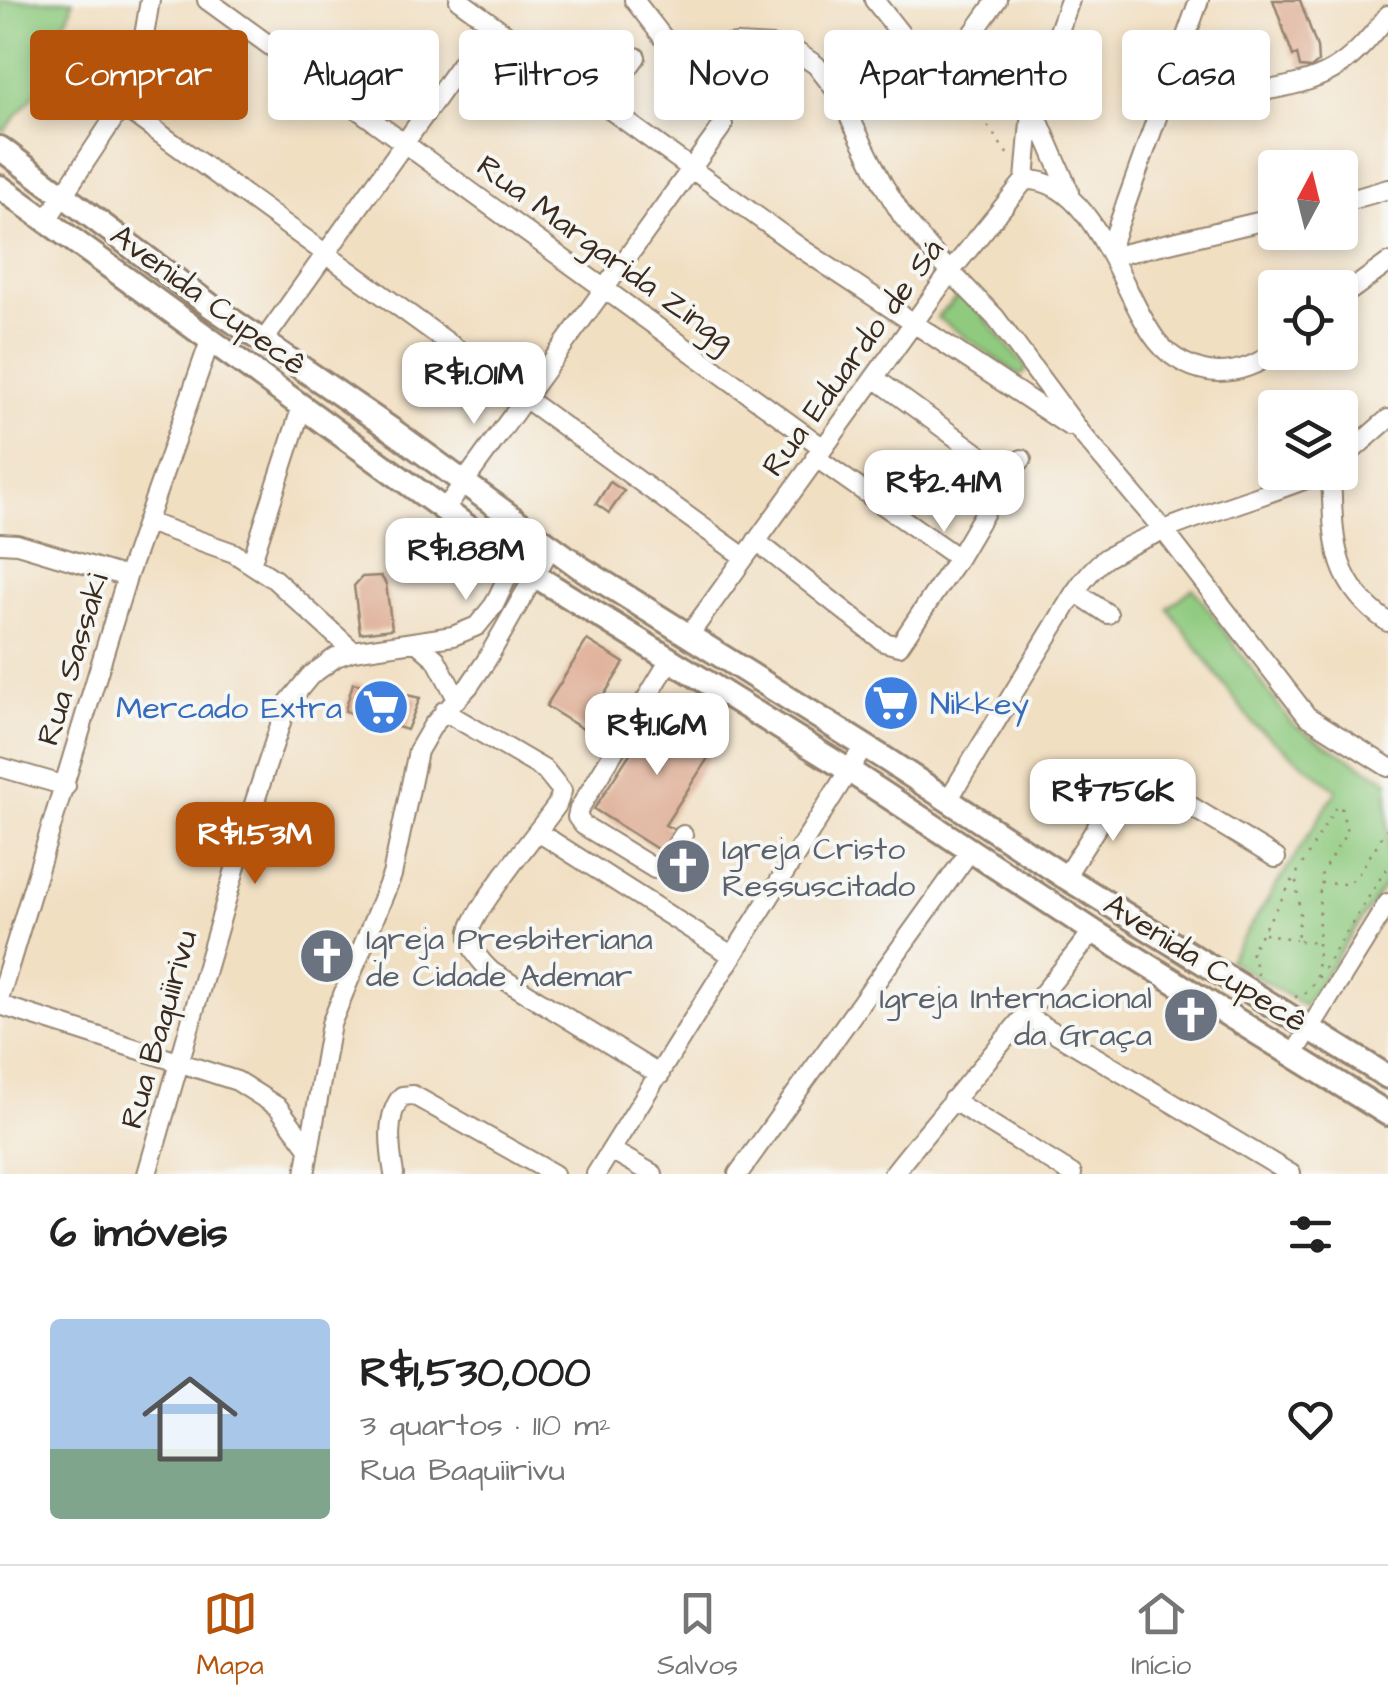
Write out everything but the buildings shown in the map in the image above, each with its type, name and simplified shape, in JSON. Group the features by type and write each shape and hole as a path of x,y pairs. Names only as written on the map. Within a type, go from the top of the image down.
{"main road":[{"name":"Avenida Cupecê","path":"0,148 262,342 551,547 1065,877 1388,1077"},
{"name":"Avenida Cupecê","path":"0,187 534,575 1388,1114"}],"street":[{"path":"145,30 150,0"},
{"name":"Rua Margarida Zingg","path":"208,0 604,287 958,558"},
{"path":"459,0 499,30"},
{"path":"634,0 665,40 685,50 737,44 773,46 794,50 816,65 837,92 892,200 926,245 995,317 1082,434 1165,532 1307,716 1388,767"},
{"path":"874,0 897,30"},
{"path":"973,30 998,0"},
{"path":"1059,30 1070,0"},
{"path":"1112,254 1199,0"},
{"path":"1270,90 1339,69 1388,16"},
{"path":"262,342 490,24"},
{"path":"46,221 112,120"},
{"path":"141,120 744,557"},
{"path":"625,120 802,249 1082,434"},
{"path":"1031,120 1025,180 1052,183 1075,204"},
{"path":"1038,120 1075,204 1112,254 1154,338 1189,366 1224,372 1258,362"},
{"path":"444,510 723,125"},
{"name":"Rua Eduardo de Sá","path":"689,635 951,270 1025,180"},
{"path":"1358,198 1388,189"},
{"path":"1112,254 1258,222"},
{"path":"1358,285 1388,263"},
{"name":"Rua Sassaki","path":"0,996 128,576 210,341"},
{"path":"876,379 1008,476"},
{"path":"251,564 302,406"},
{"path":"1358,445 1388,419"},
{"path":"756,540 884,642 896,646 905,640 1022,459"},
{"path":"948,800 1074,592 1093,568 1106,558 1165,532 1278,490"},
{"path":"1329,490 1340,570 1360,600 1388,622"},
{"path":"147,522 234,553 274,579 353,651"},
{"path":"0,543 17,544 128,576"},
{"path":"306,1174 331,1024 392,875 418,751 450,704 469,686 551,547"},
{"path":"496,644 493,631 477,626 494,605 514,561"},
{"path":"1074,592 1108,614"},
{"name":"Rua Baquiirivu","path":"147,1174 253,807 287,704 320,667 353,651 454,636 477,626"},
{"path":"436,659 454,636"},
{"path":"416,642 436,659 450,704 545,770 560,785 562,797 476,915 470,937 484,964 660,1075"},
{"path":"670,660 579,809 578,817 583,826 655,869 664,865 683,835"},
{"path":"596,1174 864,746"},
{"path":"0,767 66,786"},
{"path":"1065,877 1124,780 1135,775 1276,858"},
{"path":"538,832 733,956"},
{"path":"738,1174 970,851"},
{"path":"1294,1054 1386,911"},
{"path":"892,1174 1094,931"},
{"path":"0,1005 237,1081 278,1108 309,1148"},
{"path":"1027,1016 1291,1174"},
{"path":"394,1174 392,1120 396,1102 402,1096 419,1096 554,1174"},
{"path":"952,1100 1072,1174"},
{"path":"611,1150 653,1174"}],"path":[{"path":"983,120 1025,180"},
{"path":"1270,982 1257,975 1251,951 1337,804 1342,807 1347,832 1322,872 1316,980"},
{"path":"1320,883 1347,884 1356,878 1388,827"},
{"path":"1294,997 1304,996 1316,980 1388,866"},
{"path":"1296,880 1300,914 1297,941"},
{"path":"1262,932 1318,942"}],"green space":[{"path":"0,0 73,0 60,30 30,30 30,100 4,131 0,128"},
{"path":"959,295 967,297 1026,372 1020,376 937,317"},
{"path":"1193,588 1292,724 1388,781 1388,880 1304,1006 1229,960 1337,790 1253,724 1168,608"}],"place":[{"name":"Nikkey","path":"891,703"},
{"name":"Mercado Extra","path":"381,707"},
{"name":"Igreja Cristo Ressuscitado","path":"683,866"},
{"name":"Igreja Presbiteriana de Cidade Ademar","path":"327,956"},
{"name":"Igreja Internacional da Graça","path":"1191,1015"}]}
